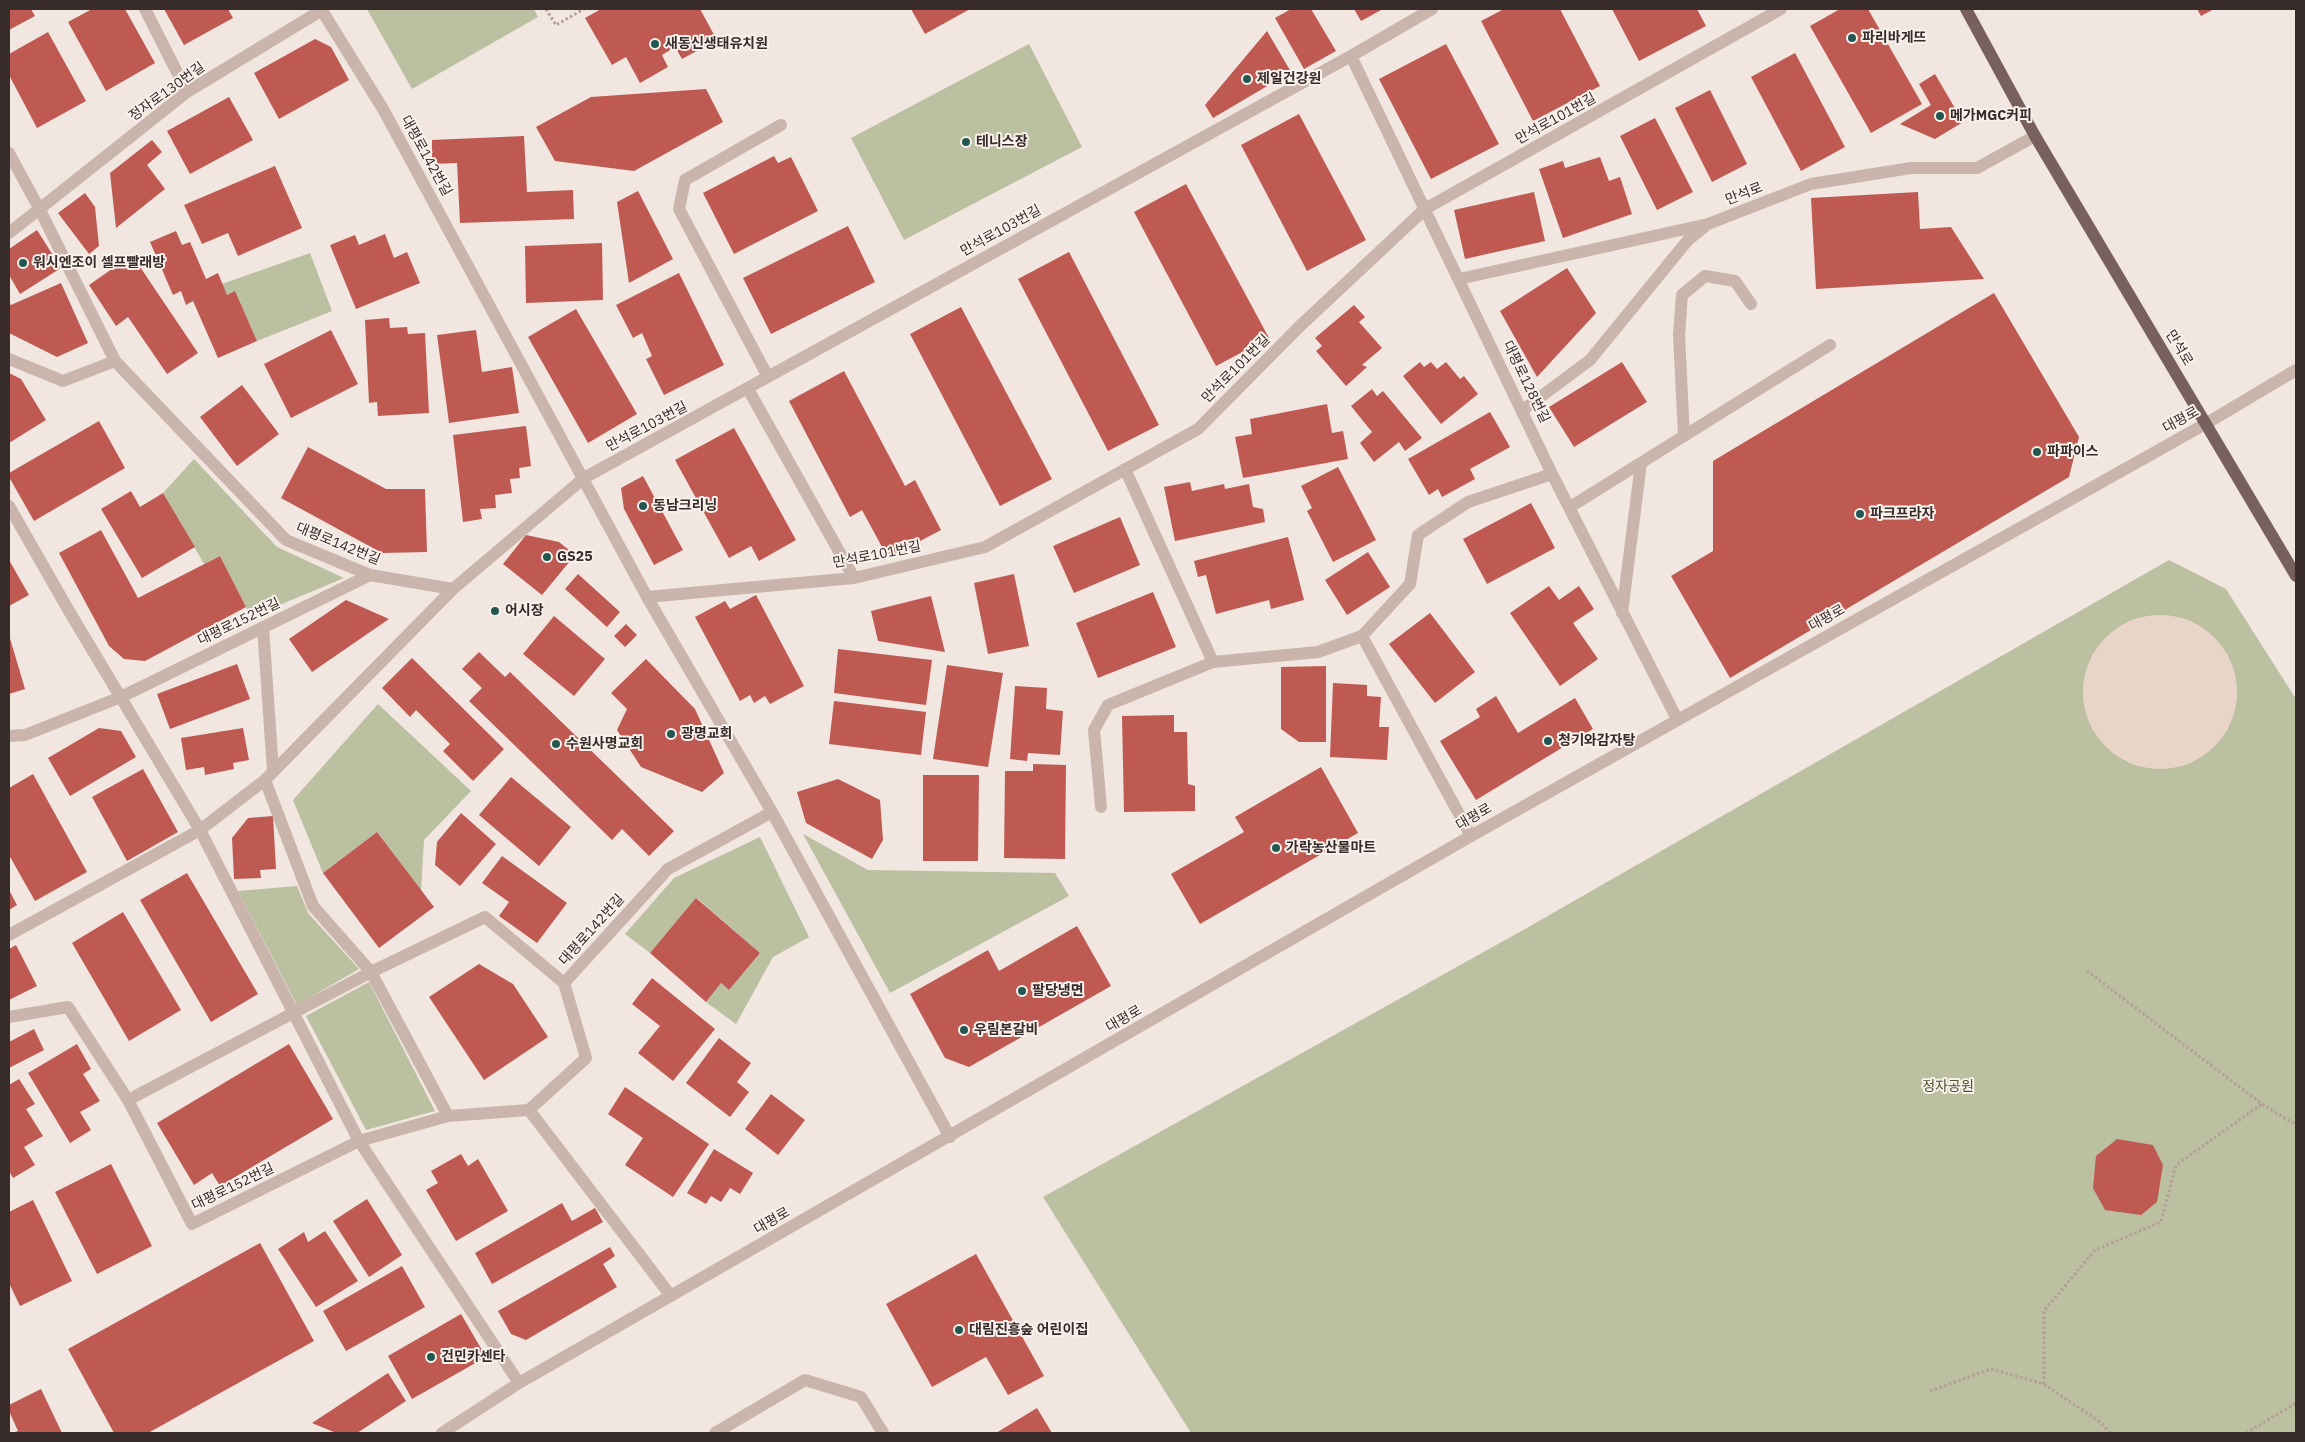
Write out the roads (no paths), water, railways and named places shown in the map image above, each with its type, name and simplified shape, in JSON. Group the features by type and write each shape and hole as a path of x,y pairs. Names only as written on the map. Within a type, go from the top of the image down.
{"main road":[{"name":"만석로","path":"1966,9 2036,136 2296,576"}],"street":[{"path":"145,9 187,92"},
{"name":"만석로103번길","path":"584,478 1351,56 1432,9"},
{"name":"만석로101번길","path":"647,597 854,578 985,547 1198,429 1299,327 1425,209 1781,9"},
{"name":"정자로130번길","path":"9,233 187,92 321,10"},
{"name":"대평로142번길","path":"321,10 383,109 647,597 772,812 950,1137"},
{"name":"대평로128번길","path":"1351,56 1523,410 1552,474 1676,719"},
{"path":"768,376 679,209 685,180 781,125"},
{"name":"만석로","path":"1459,278 1708,224 1811,184 1911,168 1976,168 2036,136"},
{"path":"9,153 40,210 115,361 63,381 9,359"},
{"path":"1523,410 1590,360 1688,240 1708,224"},
{"path":"1684,436 1678,335 1682,295 1705,276 1736,281 1751,304"},
{"path":"1570,507 1830,345"},
{"name":"대평로142번길","path":"115,361 286,540 370,575 453,590"},
{"name":"대평로","path":"442,1433 520,1383 1471,836 1676,719 2207,423 2296,370"},
{"path":"748,389 854,578"},
{"path":"1622,613 1641,462"},
{"path":"1125,469 1213,662"},
{"path":"1101,807 1094,730 1108,705 1213,662 1318,652 1362,636 1410,584 1418,535 1468,502 1552,474"},
{"path":"9,935 200,830 269,776 453,590 584,478"},
{"path":"9,506 200,830 360,1141 520,1383"},
{"name":"대평로152번길","path":"9,736 25,735 121,697 370,575"},
{"path":"263,627 269,776 313,906 372,972 448,1116"},
{"path":"1362,636 1471,836"},
{"name":"대평로142번길","path":"529,1110 586,1058 564,984 668,869 772,812"},
{"path":"9,1017 68,1007 128,1100 372,972 485,917 564,984"},
{"name":"대평로152번길","path":"128,1100 192,1224 360,1141 448,1116 529,1110"},
{"path":"529,1110 671,1296"},
{"path":"715,1433 805,1380 861,1398 883,1433"}],"place":[{"name":"파리바게뜨","path":"1852,38"},
{"name":"새동신생태유치원","path":"655,44"},
{"name":"제일건강원","path":"1247,79"},
{"name":"메가MGC커피","path":"1940,116"},
{"name":"테니스장","path":"966,142"},
{"name":"워시엔조이 셀프빨래방","path":"23,263"},
{"name":"파파이스","path":"2037,452"},
{"name":"동남크리닝","path":"643,506"},
{"name":"파크프라자","path":"1860,514"},
{"name":"GS25","path":"547,557"},
{"name":"어시장","path":"495,611"},
{"name":"광명교회","path":"671,734"},
{"name":"청기와감자탕","path":"1548,741"},
{"name":"수원사명교회","path":"556,744"},
{"name":"가락농산물마트","path":"1276,848"},
{"name":"팔당냉면","path":"1022,991"},
{"name":"우림본갈비","path":"964,1030"},
{"name":"대림진흥숲 어린이집","path":"959,1330"},
{"name":"건민카센타","path":"431,1357"}],"park label":[{"name":"정자공원","path":"1948,1087"}]}
